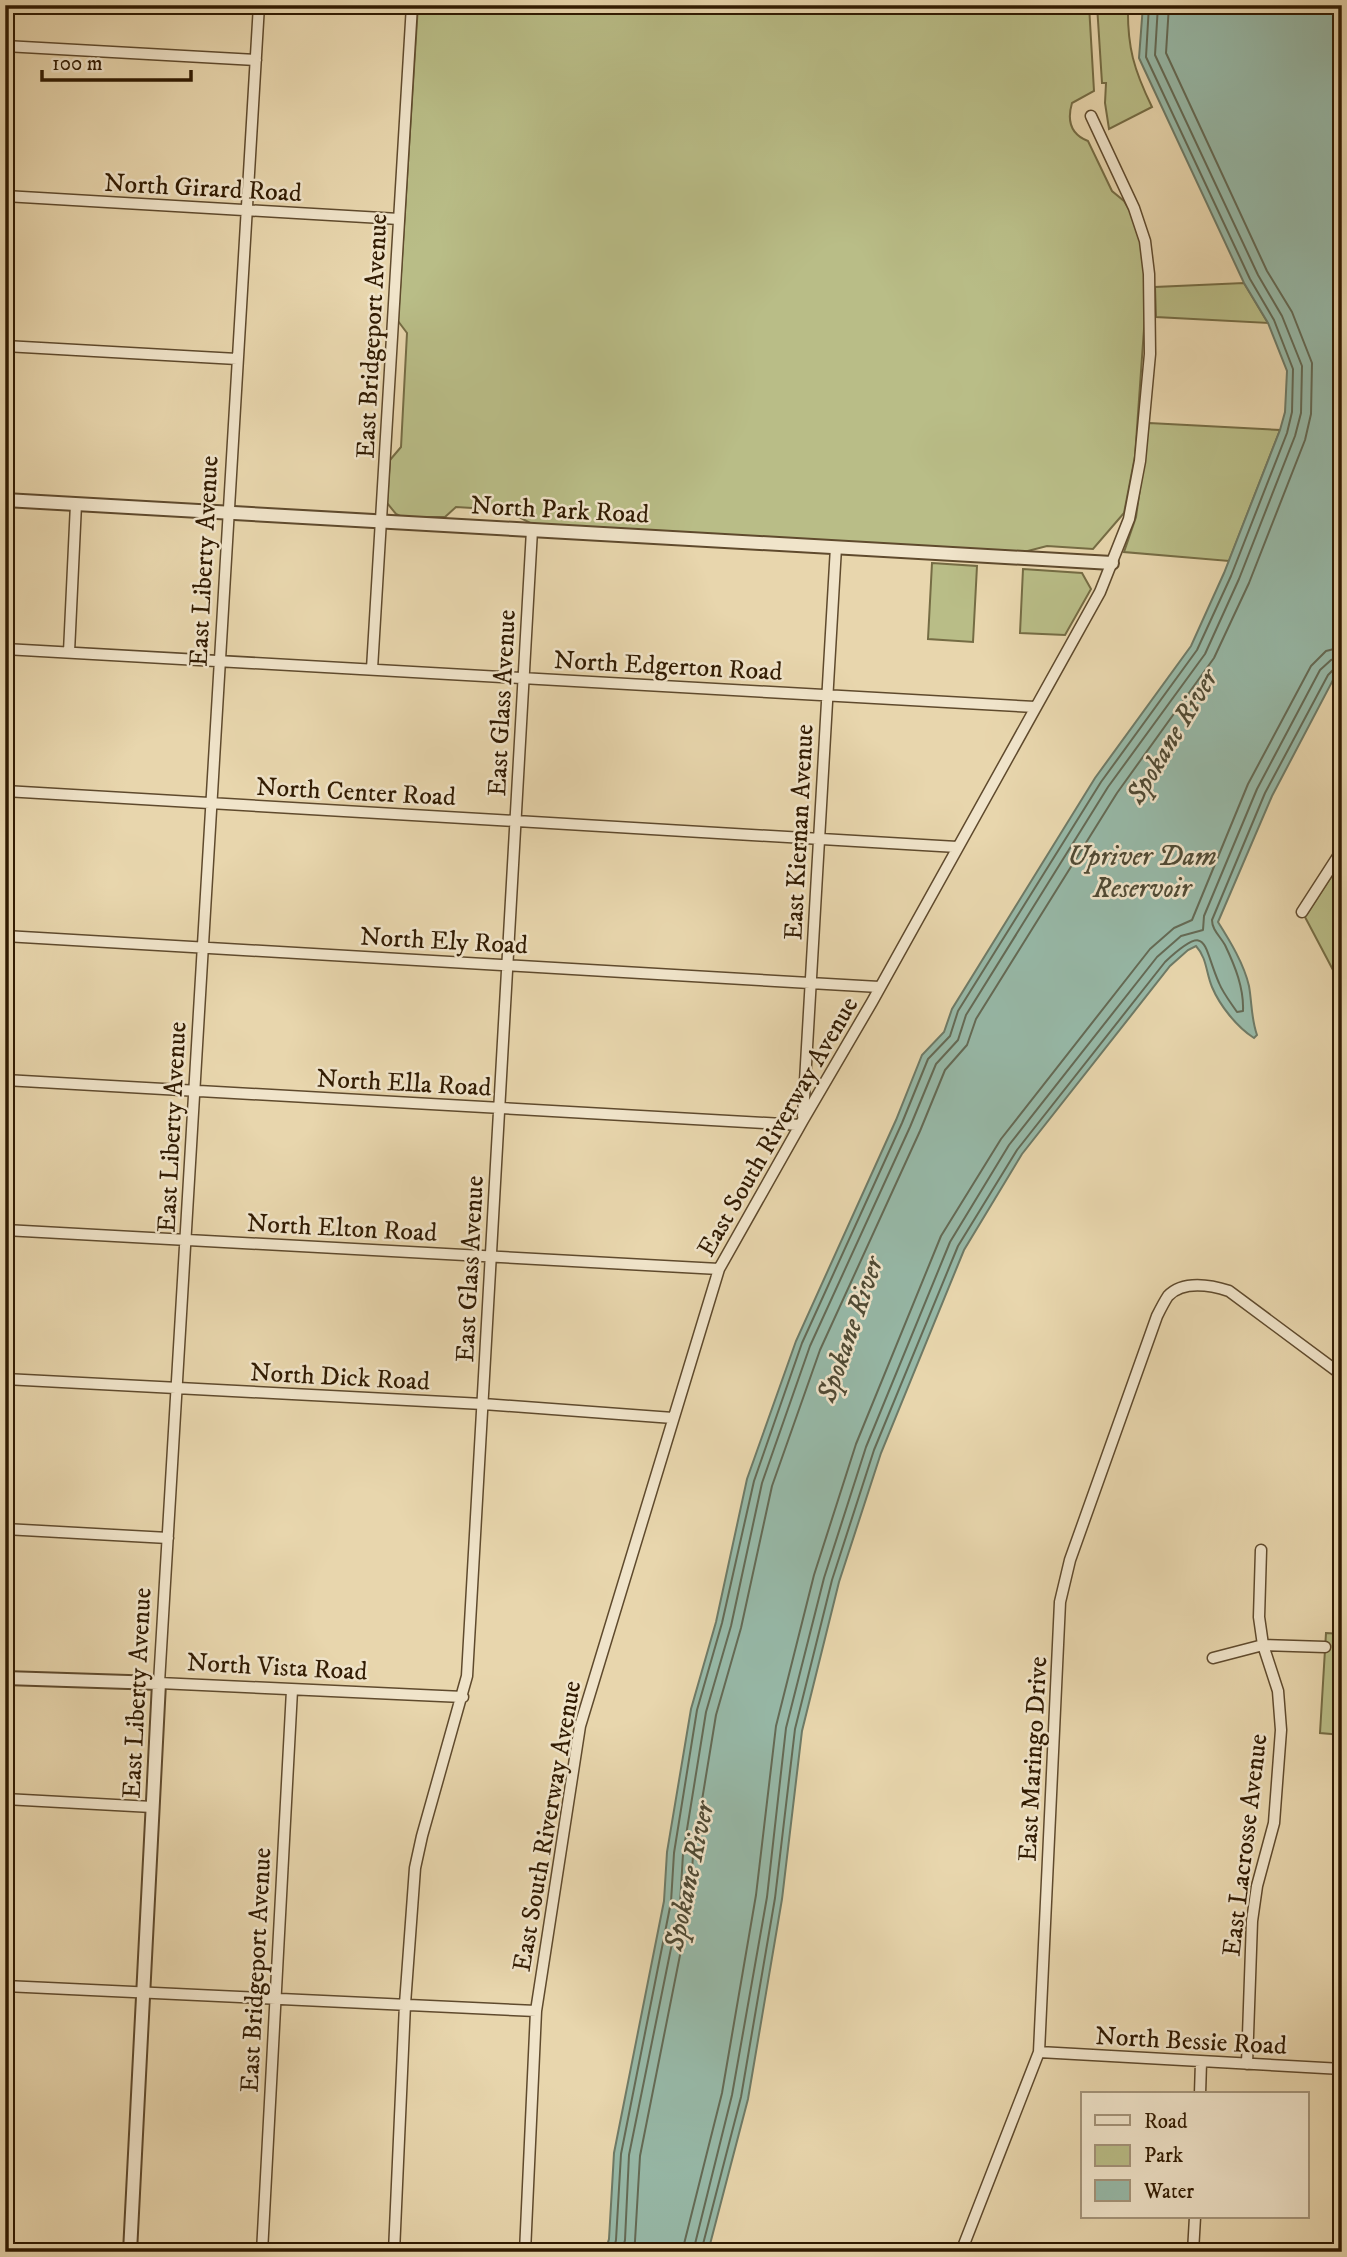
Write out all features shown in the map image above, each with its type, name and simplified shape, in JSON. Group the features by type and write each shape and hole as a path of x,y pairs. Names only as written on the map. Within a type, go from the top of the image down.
{"street":[{"name":"East Liberty Avenue","path":"130,2252 159,1683 259,5"},
{"name":"East Bridgeport Avenue","path":"372,669 412,5"},
{"path":"5,46 256,60"},
{"name":"East South Riverway Avenue","path":"525,2252 536,2011 580,1726 719,1269 1100,592 1129,519 1140,461 1150,354 1149,274 1145,241 1134,208 1091,116"},
{"name":"North Girard Road","path":"5,196 399,219"},
{"path":"5,346 237,359"},
{"name":"North Park Road","path":"5,500 1112,563"},
{"path":"69,652 76,504"},
{"name":"East Glass Avenue","path":"394,2252 405,2004 415,1868 467,1676 532,530"},
{"name":"East Kiernan Avenue","path":"801,1122 836,547"},
{"name":"North Edgerton Road","path":"5,649 1035,707"},
{"name":"North Center Road","path":"5,791 957,847"},
{"path":"1302,912 1342,850"},
{"name":"North Ely Road","path":"5,936 879,987"},
{"name":"North Ella Road","path":"5,1080 801,1122"},
{"name":"North Elton Road","path":"5,1230 719,1269"},
{"name":"East Maringo Drive","path":"962,2250 1039,2052 1060,1602 1073,1551 1157,1316 1170,1294 1189,1286 1211,1284 1229,1291 1342,1375"},
{"name":"North Dick Road","path":"5,1379 483,1404 673,1418"},
{"path":"5,1529 168,1538"},
{"name":"East Lacrosse Avenue","path":"1247,2064 1252,1921 1257,1886 1274,1824 1281,1730 1278,1691 1264,1645 1259,1608 1261,1550"},
{"path":"1213,1658 1264,1645 1325,1647"},
{"name":"North Vista Road","path":"5,1678 463,1698"},
{"name":"East Bridgeport Avenue","path":"262,2252 292,1690"},
{"path":"5,1799 152,1807"},
{"path":"5,2003 6,1986 536,2011"},
{"name":"North Bessie Road","path":"1039,2052 1342,2069"},
{"path":"1200,2092 1201,2062"},
{"path":"1193,2252 1195,2218"},
{"path":"962,2250 1022,2252"}],"green space":[{"path":"418,5 664,5 666,11 677,8 682,13 685,10 684,5 1089,5 1094,91 1072,103 1071,126 1088,141 1112,191 1124,201 1133,216 1141,242 1145,274 1145,315 1135,456 1124,513 1093,549 1047,546 1020,553 532,524 506,510 456,507 445,517 402,517 396,514 387,503 390,460 401,447 407,333 398,321"},
{"path":"1097,5 1128,5 1133,58 1152,107 1109,129 1105,103 1106,83 1102,83"},
{"path":"1244,283 1268,323 1156,317 1155,287"},
{"path":"1149,423 1280,430 1229,561 1124,552 1136,517"},
{"path":"932,563 977,566 973,642 928,639"},
{"path":"1023,569 1082,573 1091,589 1065,635 1020,633"},
{"path":"1342,860 1342,987 1305,917"},
{"path":"1326,1633 1342,1634 1342,1735 1320,1733"}],"water":[{"name":"Upriver Dam Reservoir","path":"1143,5 1342,5 1342,670 1334,678 1272,796 1218,922 1247,978 1257,1035 1254,1038 1230,1016 1212,987 1200,951 1196,946 1188,950 1170,966 1022,1154 964,1250 881,1453 839,1582 802,1731 782,1899 748,2099 708,2252 605,2252 609,2239 614,2153 664,1901 667,1852 691,1709 716,1622 747,1479 796,1341 896,1120 922,1055 944,1032 952,1009 1095,778 1191,646 1224,573 1285,412 1287,371 1268,323 1244,283 1139,58"}],"water label":[{"name":"Spokane River","path":"1171,736"},
{"name":"Spokane River","path":"849,1329"},
{"name":"Spokane River","path":"688,1876"}]}
